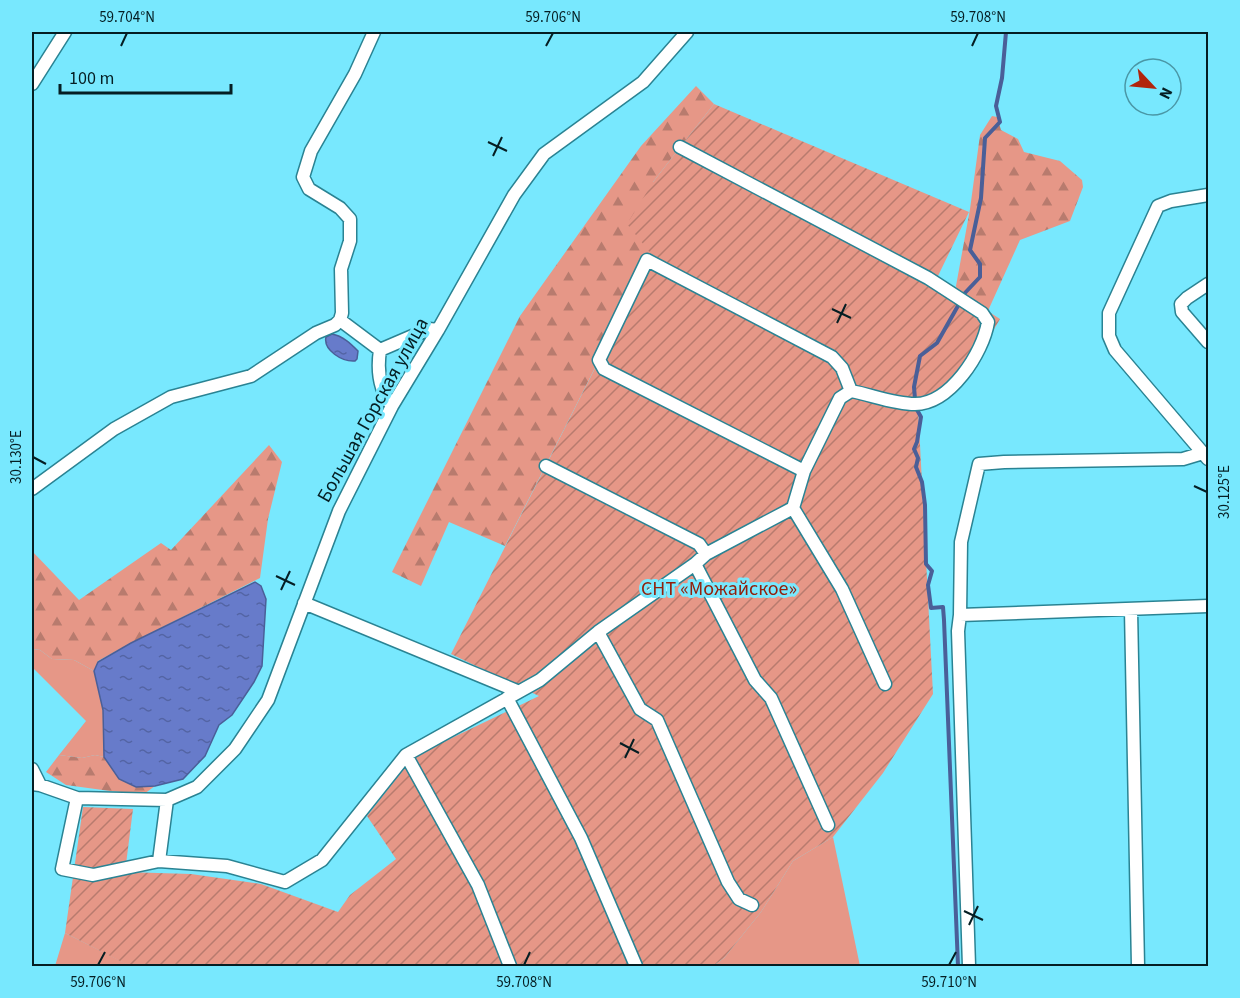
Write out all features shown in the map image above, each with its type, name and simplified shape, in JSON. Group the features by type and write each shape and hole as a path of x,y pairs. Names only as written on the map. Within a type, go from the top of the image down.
{"street":[{"path":"32,84 65,32"},
{"path":"32,489 114,429 171,397 251,376 340,320 342,313 341,269 350,241 350,219 340,208 309,189 303,177 310,151 356,74 374,32"},
{"name":"Большая Горская улица","path":"36,785 77,798 167,801 197,787 235,749 268,700 339,511 392,406 514,195 544,154 643,82 687,32"},
{"path":"77,798 62,869 93,875 159,861 226,866 285,882 322,860 406,755 540,680 598,632 706,554 793,508 804,471 840,398 851,391 917,404 940,397 959,379 986,338 988,322 982,313 928,278 680,147"},
{"path":"1206,456 1115,350 1109,336 1109,313 1158,206 1171,201 1209,195"},
{"path":"804,471 604,369 599,360 647,260 832,357 842,368 851,391"},
{"path":"1209,284 1181,304 1182,312 1209,342"},
{"path":"340,320 380,350"},
{"path":"380,350 429,329 438,330"},
{"path":"380,350 377,370 387,400 392,406"},
{"path":"969,966 957,631 960,615 960,542 979,464 1183,459 1206,456"},
{"path":"546,466 699,544 706,554"},
{"path":"793,508 842,589 885,684"},
{"path":"695,564 755,680 771,698 828,825"},
{"path":"304,603 512,694 581,838 636,966"},
{"path":"960,615 1209,606"},
{"path":"1131,610 1138,966"},
{"path":"598,632 640,709 657,720 728,882 739,899 752,905"},
{"path":"406,755 478,885 510,966"},
{"path":"32,769 36,785"},
{"path":"159,861 167,801"}],"green space":[{"path":"696,86 714,104 653,182 652,255 505,546 449,522 421,586 392,572 520,316 641,146"},
{"name":"СНТ «Можайское»","path":"714,104 969,212 937,278 1000,319 965,379 918,406 933,694 883,773 833,837 793,861 761,912 724,958 713,966 126,966 65,933 83,807 133,809 125,872 191,874 261,884 338,912 350,895 396,859 367,816 414,756 539,696 451,654 652,255 627,224 653,182"},
{"path":"992,116 997,117 1001,130 1018,139 1024,152 1060,161 1082,180 1083,187 1070,221 1020,240 987,313 958,294 956,286 980,135"},
{"path":"269,445 282,462 268,519 260,578 98,661 94,671 74,660 52,659 40,650 32,649 32,551 79,600 161,543 171,550"},
{"path":"32,649 40,650 52,659 74,660 94,671 103,710 104,757 95,755 82,758 59,755 86,721 32,667"},
{"path":"59,755 82,758 95,755 104,757 119,777 124,780 137,785 155,786 144,794 66,785 46,772"},
{"path":"833,837 860,966 713,966 724,958 761,912 793,861"},
{"path":"65,933 127,964 126,966 55,966"}],"water":[{"path":"332,334 343,338 358,351 355,361 345,360 330,351 326,337"},
{"path":"255,582 261,586 266,599 262,666 232,715 219,725 205,756 183,779 155,786 136,787 119,779 104,757 103,710 94,671 98,662 131,643"}],"waterway":[{"path":"963,295 980,277 980,264 970,250 981,198 985,138 1000,122 996,106 1002,78 1006,32"},
{"path":"915,399 914,387 920,356 937,343 959,304"},
{"path":"916,408 921,417 914,449 918,458 916,467 922,482 925,505 926,564 932,571 928,585 931,608 943,607 944,620 958,966"}]}
